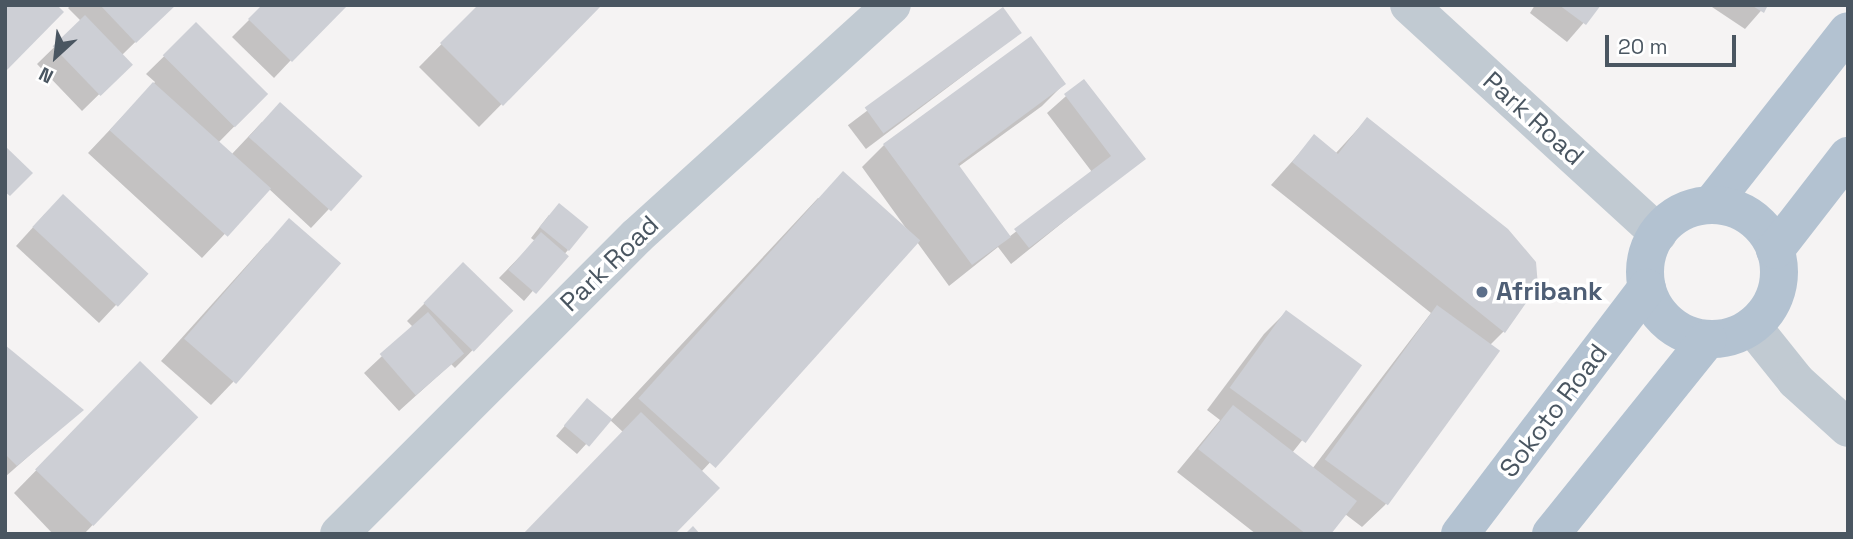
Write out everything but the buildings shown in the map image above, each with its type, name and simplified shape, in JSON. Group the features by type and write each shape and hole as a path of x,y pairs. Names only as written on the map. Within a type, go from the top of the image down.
{"main road":[{"path":"1711,205 1848,32"},
{"path":"1775,250 1848,156"},
{"path":"1711,205 1750,216 1766,231 1775,250 1776,292 1752,326 1731,336 1708,339 1669,324 1647,288 1648,249 1658,233 1690,208 1711,205"},
{"name":"Sokoto Road","path":"1460,534 1647,288"},
{"path":"1552,534 1708,339"}],"street":[{"name":"Park Road","path":"339,534 637,236 892,5"},
{"name":"Park Road","path":"1409,5 1658,233"},
{"path":"1752,326 1796,381 1848,428"}],"place":[{"name":"Afribank","path":"1482,292"}]}
